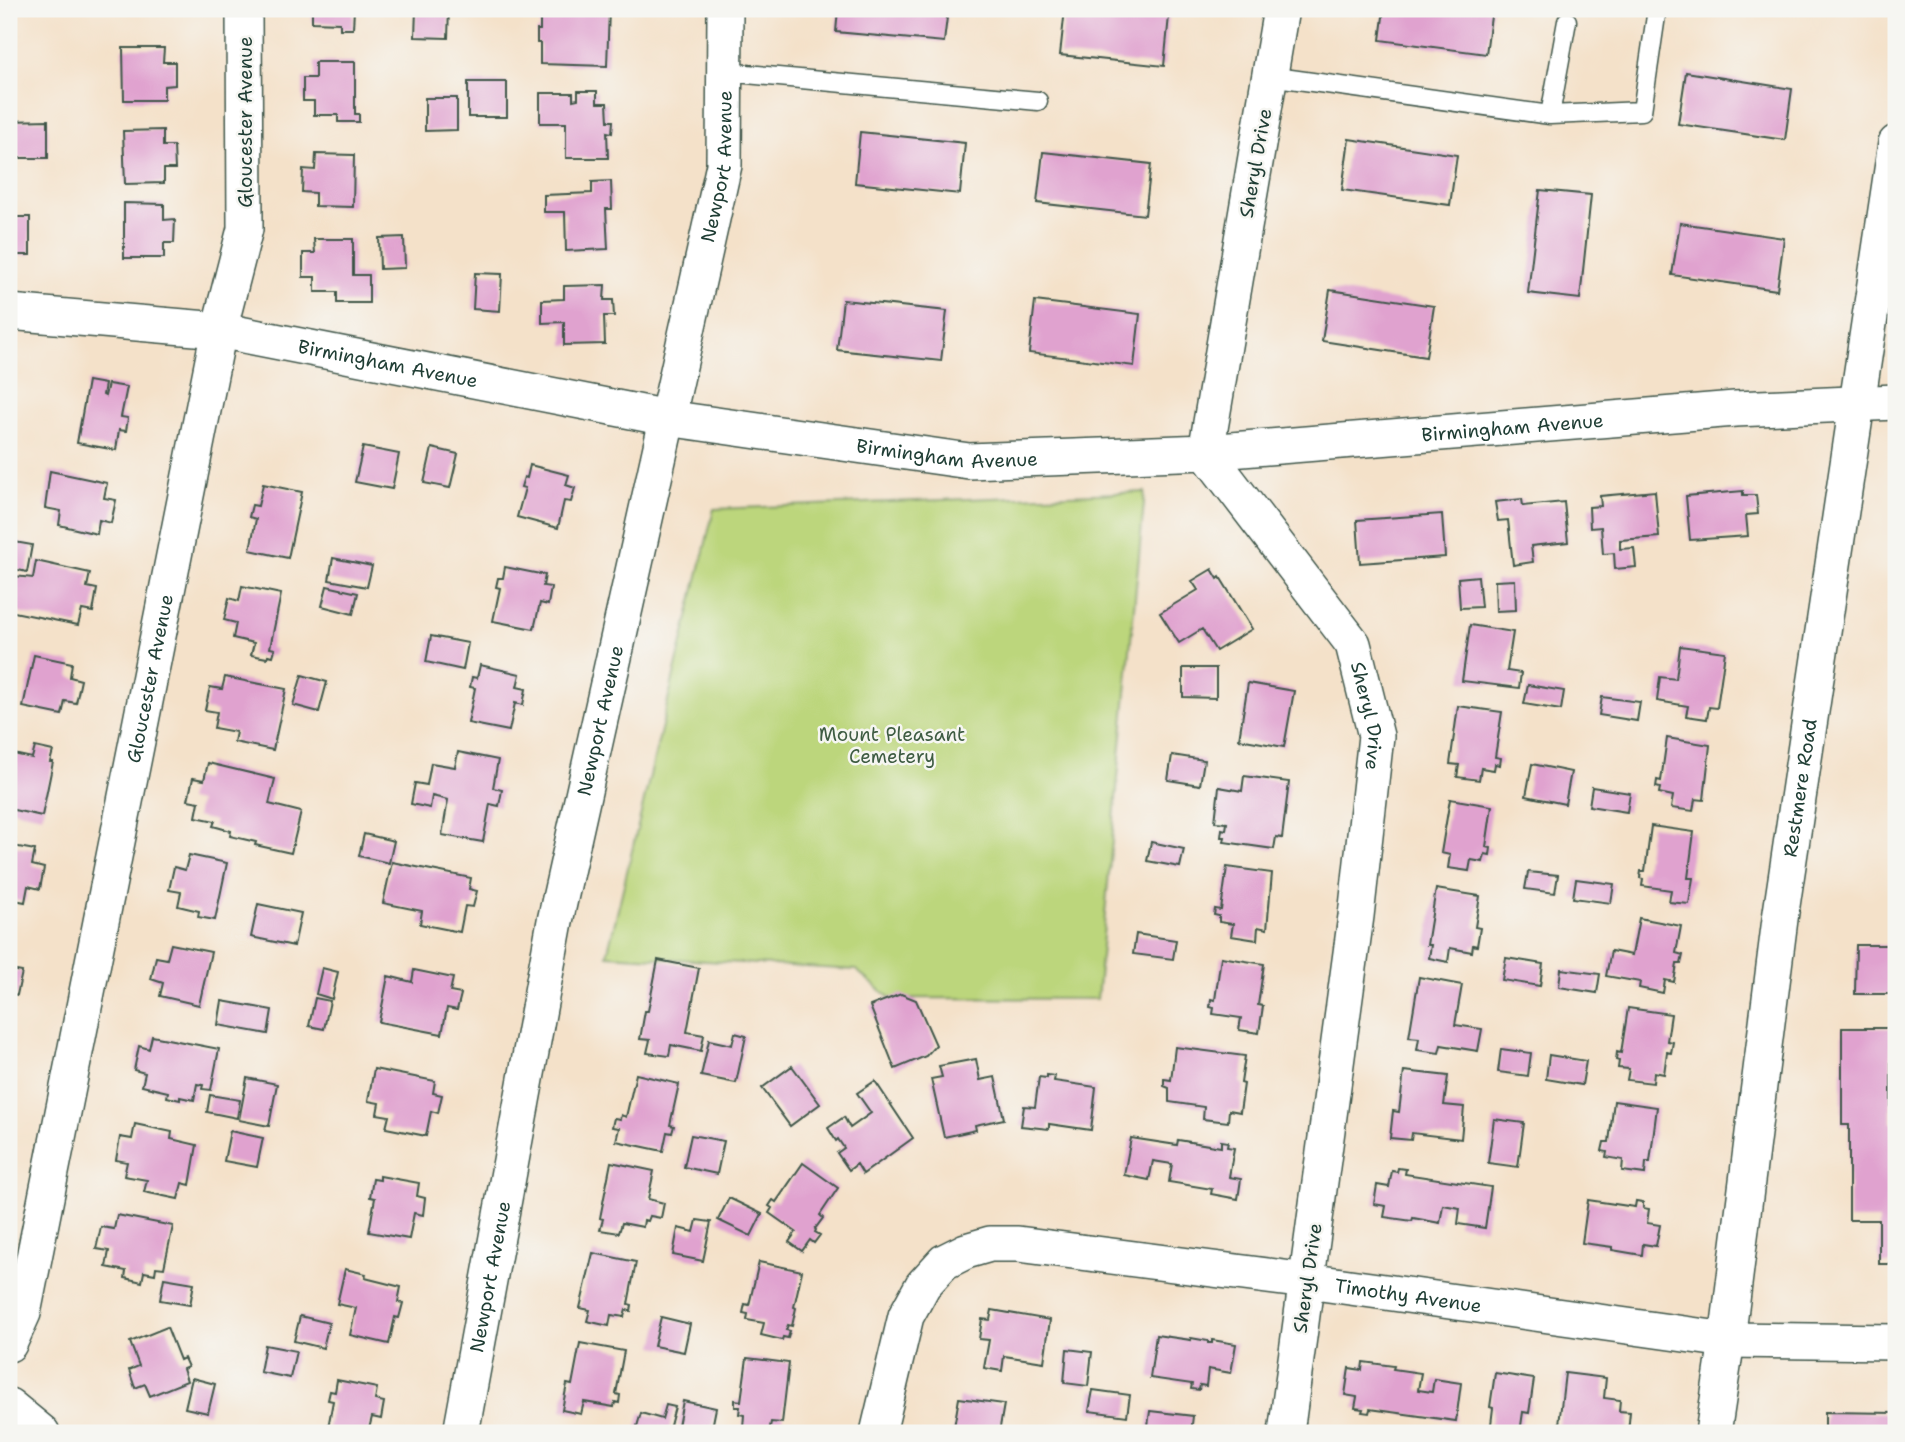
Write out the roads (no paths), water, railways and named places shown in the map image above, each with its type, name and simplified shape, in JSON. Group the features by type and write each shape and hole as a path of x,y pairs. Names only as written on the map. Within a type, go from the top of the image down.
{"street":[{"name":"Gloucester Avenue","path":"9,1344 23,1313 219,330 245,229 244,9"},
{"name":"Newport Avenue","path":"461,1433 555,921 724,165 725,9"},
{"name":"Sheryl Drive","path":"1281,9 1206,452 1353,643 1376,736 1356,916 1286,1433"},
{"name":"Restmere Road","path":"1713,1433 1780,919 1896,144"},
{"name":"Birmingham Avenue","path":"9,312 219,330 667,418 969,461 1206,452 1735,409 1896,402"},
{"name":"Timothy Avenue","path":"878,1433 905,1316 923,1285 944,1262 990,1244 1018,1244 1307,1281 1727,1340 1896,1342"},
{"path":"9,1406 43,1433"}],"lane":[{"path":"1269,76 1550,115 1642,111 1657,9"},
{"path":"1550,115 1567,21"},
{"path":"725,72 1038,102"}],"park label":[{"name":"Mount Pleasant Cemetery","path":"892,745"}]}
